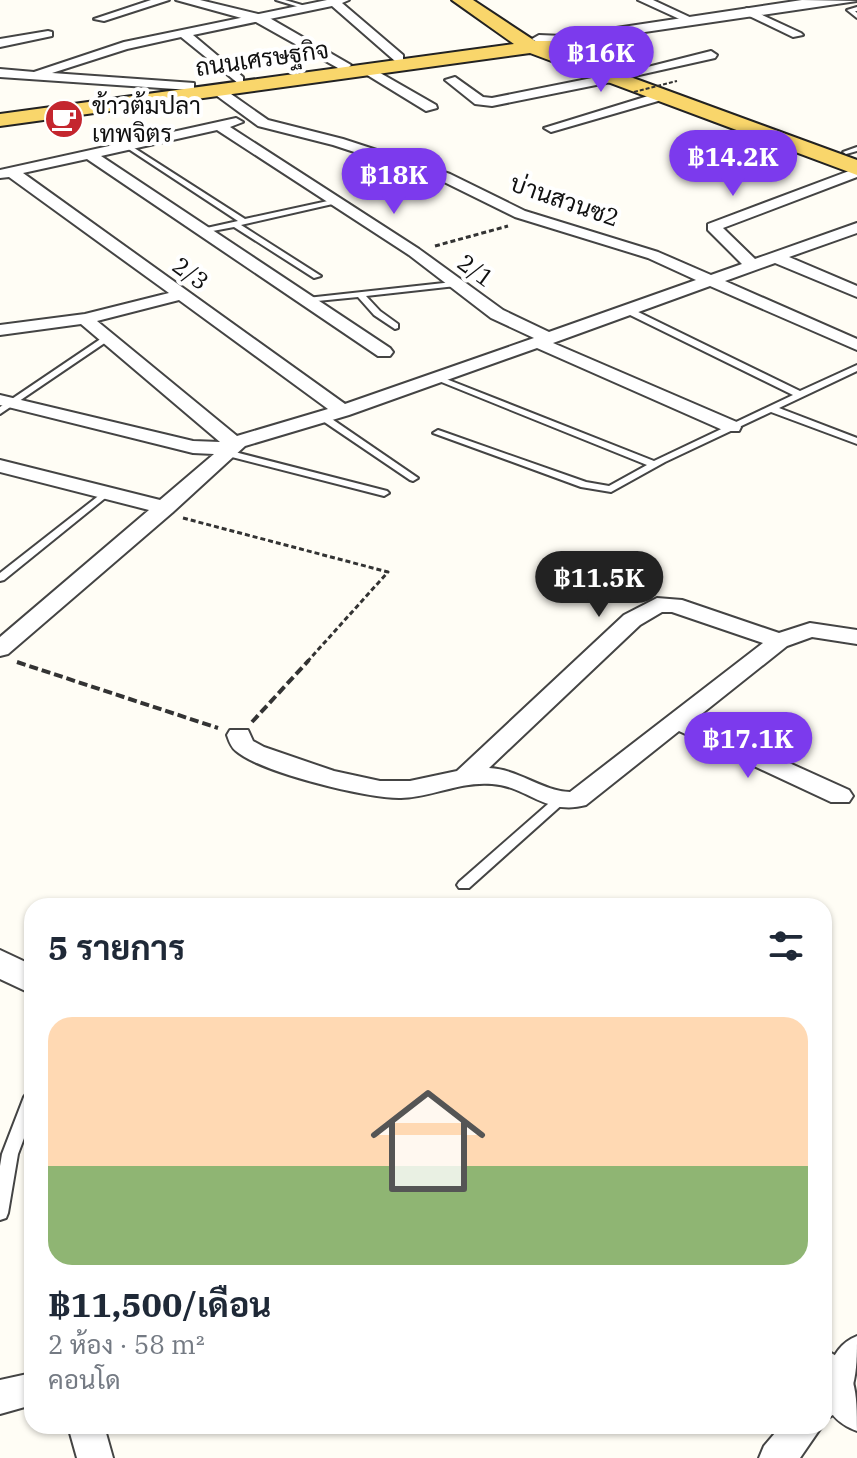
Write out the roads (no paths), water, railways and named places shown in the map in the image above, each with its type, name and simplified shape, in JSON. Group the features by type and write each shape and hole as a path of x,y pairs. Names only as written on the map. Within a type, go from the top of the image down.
{"main road":[{"path":"461,0 540,43 661,96 855,159"},
{"path":"481,0 540,43"},
{"name":"ถนนเศรษฐกิจ","path":"0,112 343,65 540,43"},
{"name":"ถนนเศรษฐกิจ","path":"0,120 368,70 540,43"},
{"path":"625,81 855,159"}],"street":[{"path":"100,19 163,0"},
{"path":"183,0 261,19 343,65"},
{"path":"644,0 690,20"},
{"path":"540,43 747,11 851,0"},
{"path":"39,73 102,51 339,1 399,58"},
{"path":"747,11 797,35"},
{"path":"183,33 239,80"},
{"path":"0,43 48,34"},
{"path":"451,80 480,101 492,102 625,81 711,55"},
{"path":"368,70 431,108"},
{"path":"0,73 39,73 190,86"},
{"path":"217,90 251,117"},
{"path":"551,128 661,96"},
{"path":"6,173 87,153 221,127 251,117"},
{"name":"บ่านสวนซ2","path":"251,117 445,177 534,219 653,255 857,345"},
{"name":"2/1","path":"221,127 414,252 497,314 542,340 732,427"},
{"path":"87,153 384,352"},
{"path":"753,266 713,227 855,159"},
{"name":"2/3","path":"6,173 343,411"},
{"path":"4,405 193,447 231,449 854,232"},
{"path":"775,257 857,292"},
{"path":"0,330 85,319 180,295"},
{"path":"85,319 231,449"},
{"path":"8,655 231,449"},
{"path":"3,469 164,510"},
{"path":"466,776 632,620 657,605 684,607 779,641"},
{"path":"239,735 243,745 255,752 342,782 400,790 466,776 512,779 560,800 577,799 779,641 810,630 857,637"},
{"path":"677,721 840,796"},
{"path":"0,963 24,976"},
{"path":"0,1397 24,1391"},
{"path":"88,1434 95,1458"},
{"path":"777,1458 797,1434"}],"lane":[{"path":"279,0 309,8"},
{"path":"857,9 850,10 857,16"},
{"path":"126,145 317,276"},
{"path":"205,231 334,201"},
{"path":"307,300 453,284"},
{"path":"361,295 377,313 395,326"},
{"path":"627,310 801,395"},
{"path":"4,405 108,338"},
{"path":"438,433 584,485 603,489 618,487 653,464 857,368"},
{"path":"438,379 653,464"},
{"path":"772,409 857,441"},
{"path":"323,417 413,478"},
{"path":"231,449 384,493"},
{"path":"0,578 106,493"},
{"path":"464,885 560,800"},
{"path":"0,1213 10,1154 24,1118"}],"place":[{"name":"ข้าวต้มปลา เทพจิตร","path":"64,119"}]}
